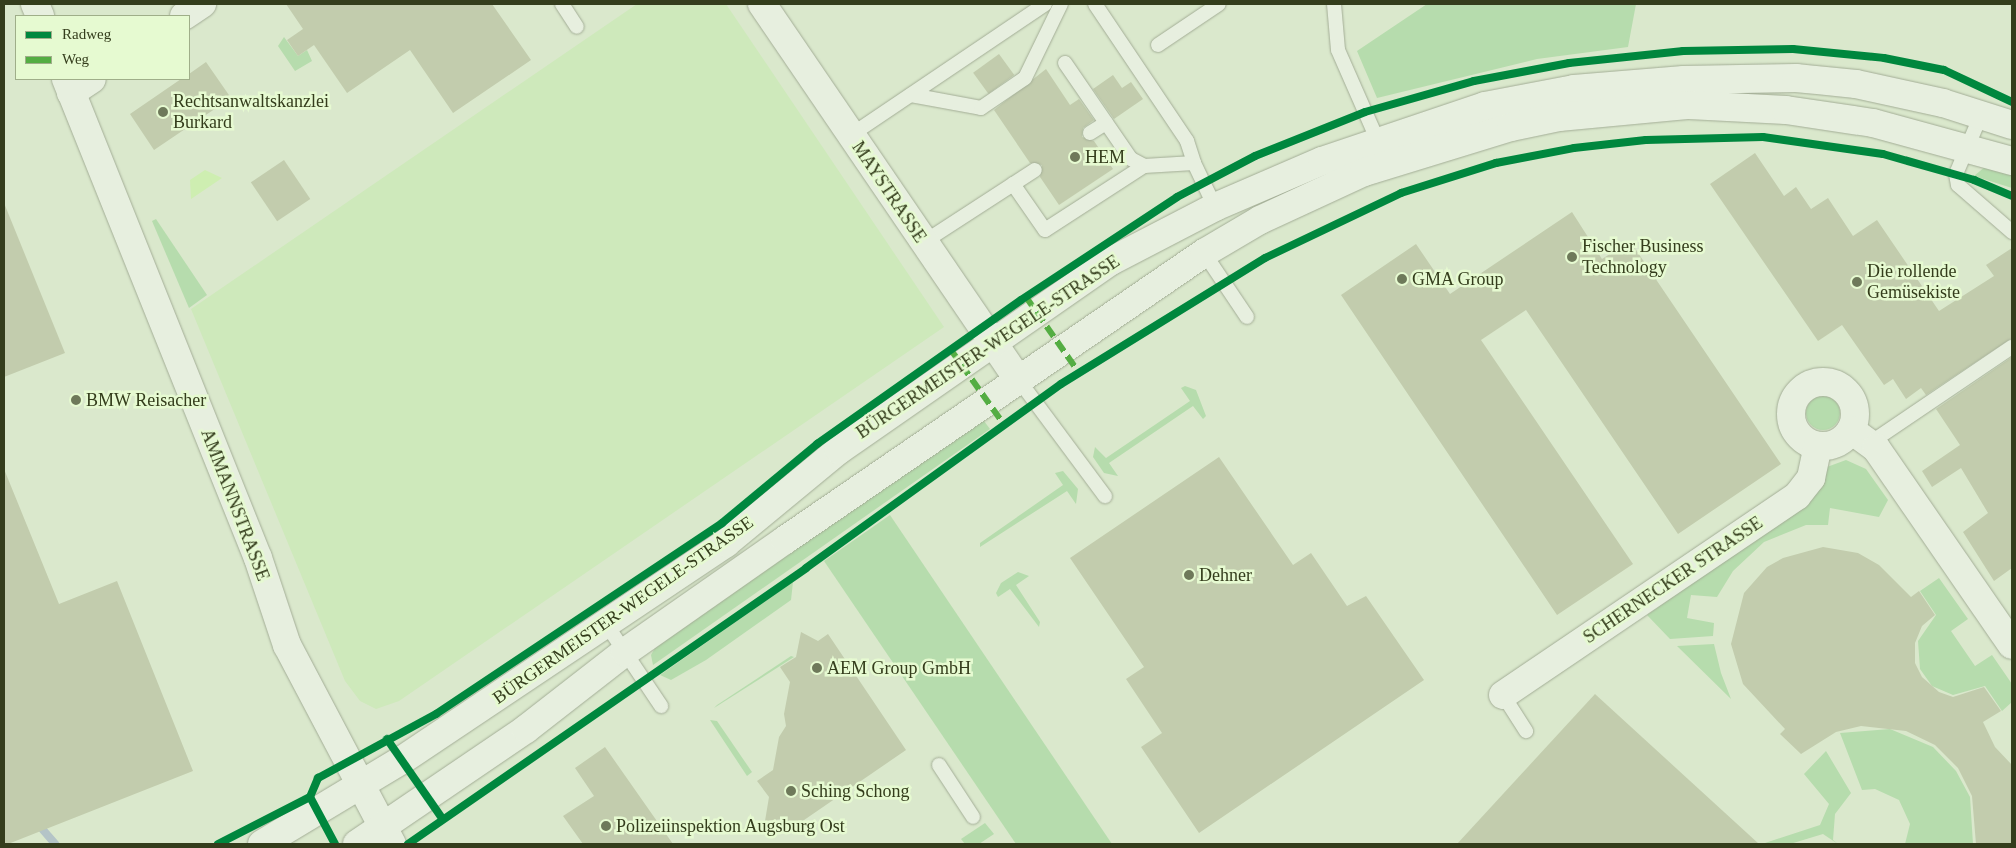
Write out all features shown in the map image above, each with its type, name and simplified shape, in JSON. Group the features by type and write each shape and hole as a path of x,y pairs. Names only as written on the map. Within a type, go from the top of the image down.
{"main road":[{"path":"186,15 202,4"},
{"name":"MAYSTRASSE","path":"762,4 1018,379"},
{"name":"BÜRGERMEISTER-WEGELE-STRASSE","path":"262,844 360,787 726,543 839,450 1111,261 1215,208 1377,139 1485,106 1547,94 1684,80 1796,78 1856,84 1981,115 2012,125"},
{"name":"AMMANNSTRASSE","path":"77,84 258,558 287,645 387,836"},
{"name":"BÜRGERMEISTER-WEGELE-STRASSE","path":"357,844 387,836 625,652 1018,379 1204,253 1260,220 1364,172 1468,137 1559,118 1736,106 1873,123 2012,160"},
{"path":"1860,437 1818,446 1802,438 1792,422 1793,404 1806,387 1826,382 1846,391 1855,410 1860,437 2012,645"},
{"name":"SCHERNECKER STRASSE","path":"1503,695 1796,496 1811,478 1818,446"}],"lane":[{"path":"562,4 577,27"},
{"path":"851,135 1045,4"},
{"path":"911,94 981,108 1024,78 1061,4"},
{"path":"1095,4 1187,141 1194,163 1215,208"},
{"path":"1158,45 1219,4"},
{"path":"1334,4 1338,50 1377,139"},
{"path":"1066,63 1131,159 1144,166"},
{"path":"1981,115 1956,174 1958,185 2012,232"},
{"path":"1090,134 1106,122"},
{"path":"1013,184 1045,230 1144,166 1194,163"},
{"path":"924,242 1034,170"},
{"path":"1204,253 1247,317"},
{"path":"1860,437 2012,346"},
{"path":"1018,379 1105,496"},
{"path":"606,624 661,706"},
{"path":"1503,695 1526,731"},
{"path":"939,765 973,817"}],"shaded area":[{"path":"637,4 726,4 944,327 399,701 376,709 360,701 345,681 191,309"},
{"path":"1427,4 1636,4 1628,47 1537,59 1377,98 1357,51"},
{"path":"284,37 298,56 307,50 312,61 295,71 278,46"},
{"path":"1986,166 2012,172 2012,188 1974,176"},
{"path":"156,219 207,295 189,308 152,221"},
{"path":"1185,386 1196,390 1206,416 1203,419 1193,406 1109,463 1118,476 1104,473 1093,457 1095,447 1106,458 1190,401 1181,388"},
{"path":"1823,396 1830,397 1835,401 1839,406 1839,420 1835,425 1830,429 1823,430 1816,429 1811,425 1807,420 1806,413 1807,406 1811,401 1816,397"},
{"path":"981,417 990,429 653,665 651,655 659,641"},
{"path":"1846,460 1866,469 1888,500 1879,517 1830,508 1828,525 1806,525 1764,542 1733,571 1717,597 1691,595 1687,618 1714,623 1713,636 1670,639 1647,615 1804,505 1827,467"},
{"path":"1063,471 1078,489 1076,504 1067,491 980,547 980,543 1063,485 1055,473"},
{"path":"890,515 1112,844 1016,844 824,561"},
{"path":"1018,572 1029,576 1016,585 1040,622 1039,627 1010,589 998,597 996,593 1001,583"},
{"path":"1939,578 1968,619 1951,631 1975,666 1992,655 2012,684 2012,702 2002,711 1985,686 1953,695 1932,686 1920,669 1918,641 1936,615 1920,591"},
{"path":"793,582 791,600 706,660 671,680 660,675"},
{"path":"1714,644 1721,673 1731,699 1677,646"},
{"path":"791,656 794,657 714,708 717,705"},
{"path":"710,720 717,721 752,772 747,776"},
{"path":"1890,729 1933,747 1956,771 1970,797 1973,844 1905,844 1910,824 1899,800 1875,789 1862,790 1840,733"},
{"path":"1826,751 1851,793 1835,814 1833,840 1838,844 1823,834 1790,844 1762,844 1820,825 1829,804 1804,774"},
{"path":"985,823 994,834 979,844 965,844 961,839"}],"sand":[{"path":"205,170 222,178 191,199 190,180"}],"building":[{"path":"286,4 492,4 531,60 453,113 410,50 347,93 314,45 298,56 287,40 303,29"},
{"path":"999,54 1014,75 988,94 973,73"},
{"path":"206,62 231,98 154,150 130,114 180,80 190,80 190,73"},
{"path":"1046,69 1070,105 1079,99 1094,120 1083,128 1082,137 1094,141 1113,169 1059,205 1040,177 1042,165 1030,163 994,110"},
{"path":"1113,75 1122,88 1131,82 1143,99 1114,119 1093,89"},
{"path":"1755,153 1784,196 1796,187 1811,209 1828,198 1853,236 1877,220 1939,311 1994,276 1986,265 2012,248 2012,338 1926,395 1921,388 1906,399 1893,379 1884,385 1842,325 1818,341 1710,184"},
{"path":"284,160 310,199 277,221 251,182"},
{"path":"4,203 65,353 4,377"},
{"path":"1572,212 1602,259 1630,241 1781,464 1678,534 1526,310 1481,340 1633,564 1557,615 1341,295 1416,244 1450,294"},
{"path":"2012,357 2012,568 1994,581 1963,532 1988,513 1961,468 1932,487 1922,471 1960,445 1936,409"},
{"path":"1219,457 1293,565 1311,553 1347,606 1366,596 1424,680 1199,833 1141,747 1162,733 1126,679 1144,667 1070,558"},
{"path":"4,469 59,604 117,581 193,771 8,844 4,844"},
{"path":"1823,547 1858,553 1879,565 1911,597 1919,591 1935,615 1922,626 1915,643 1915,663 1922,677 1939,692 1953,697 1984,687 2001,711 1983,722 1995,747 2012,765 2012,844 1976,844 1972,796 1958,768 1935,745 1906,731 1861,726 1836,732 1801,754 1780,734 1785,729 1743,684 1731,644 1744,593 1767,567 1783,558"},
{"path":"801,632 818,641 828,634 906,750 791,829 784,819 765,821 769,797 757,781 773,770 779,737 786,726 784,714 790,682 780,667 796,657"},
{"path":"1595,694 1759,844 1457,844"},
{"path":"605,747 673,844 583,844 563,816 594,796 575,768"}],"waterway":[{"path":"37,823 55,844"}],"marked path":[{"path":"1026,297 1080,374"},
{"path":"951,350 1005,426"}],"cycle path":[{"path":"335,844 310,797 318,778 436,714 722,523 817,444 1021,300 1177,197 1255,156 1365,112 1474,81 1569,63 1683,51 1793,49 1884,58 1944,70 2012,102"},
{"path":"408,844 806,568 1061,384 1265,258 1401,193 1496,163 1574,148 1646,140 1763,137 1883,154 1974,180 2012,196"},
{"path":"387,739 442,818"},
{"path":"218,844 310,797"}],"place":[{"name":"Rechtsanwaltskanzlei Burkard","path":"163,112"},
{"name":"HEM","path":"1075,157"},
{"name":"Fischer Business Technology","path":"1572,257"},
{"name":"GMA Group","path":"1402,279"},
{"name":"Die rollende Gemüsekiste","path":"1857,282"},
{"name":"BMW Reisacher","path":"76,400"},
{"name":"Dehner","path":"1189,575"},
{"name":"AEM Group GmbH","path":"817,668"},
{"name":"Sching Schong","path":"791,791"},
{"name":"Polizeiinspektion Augsburg Ost","path":"606,826"}]}
